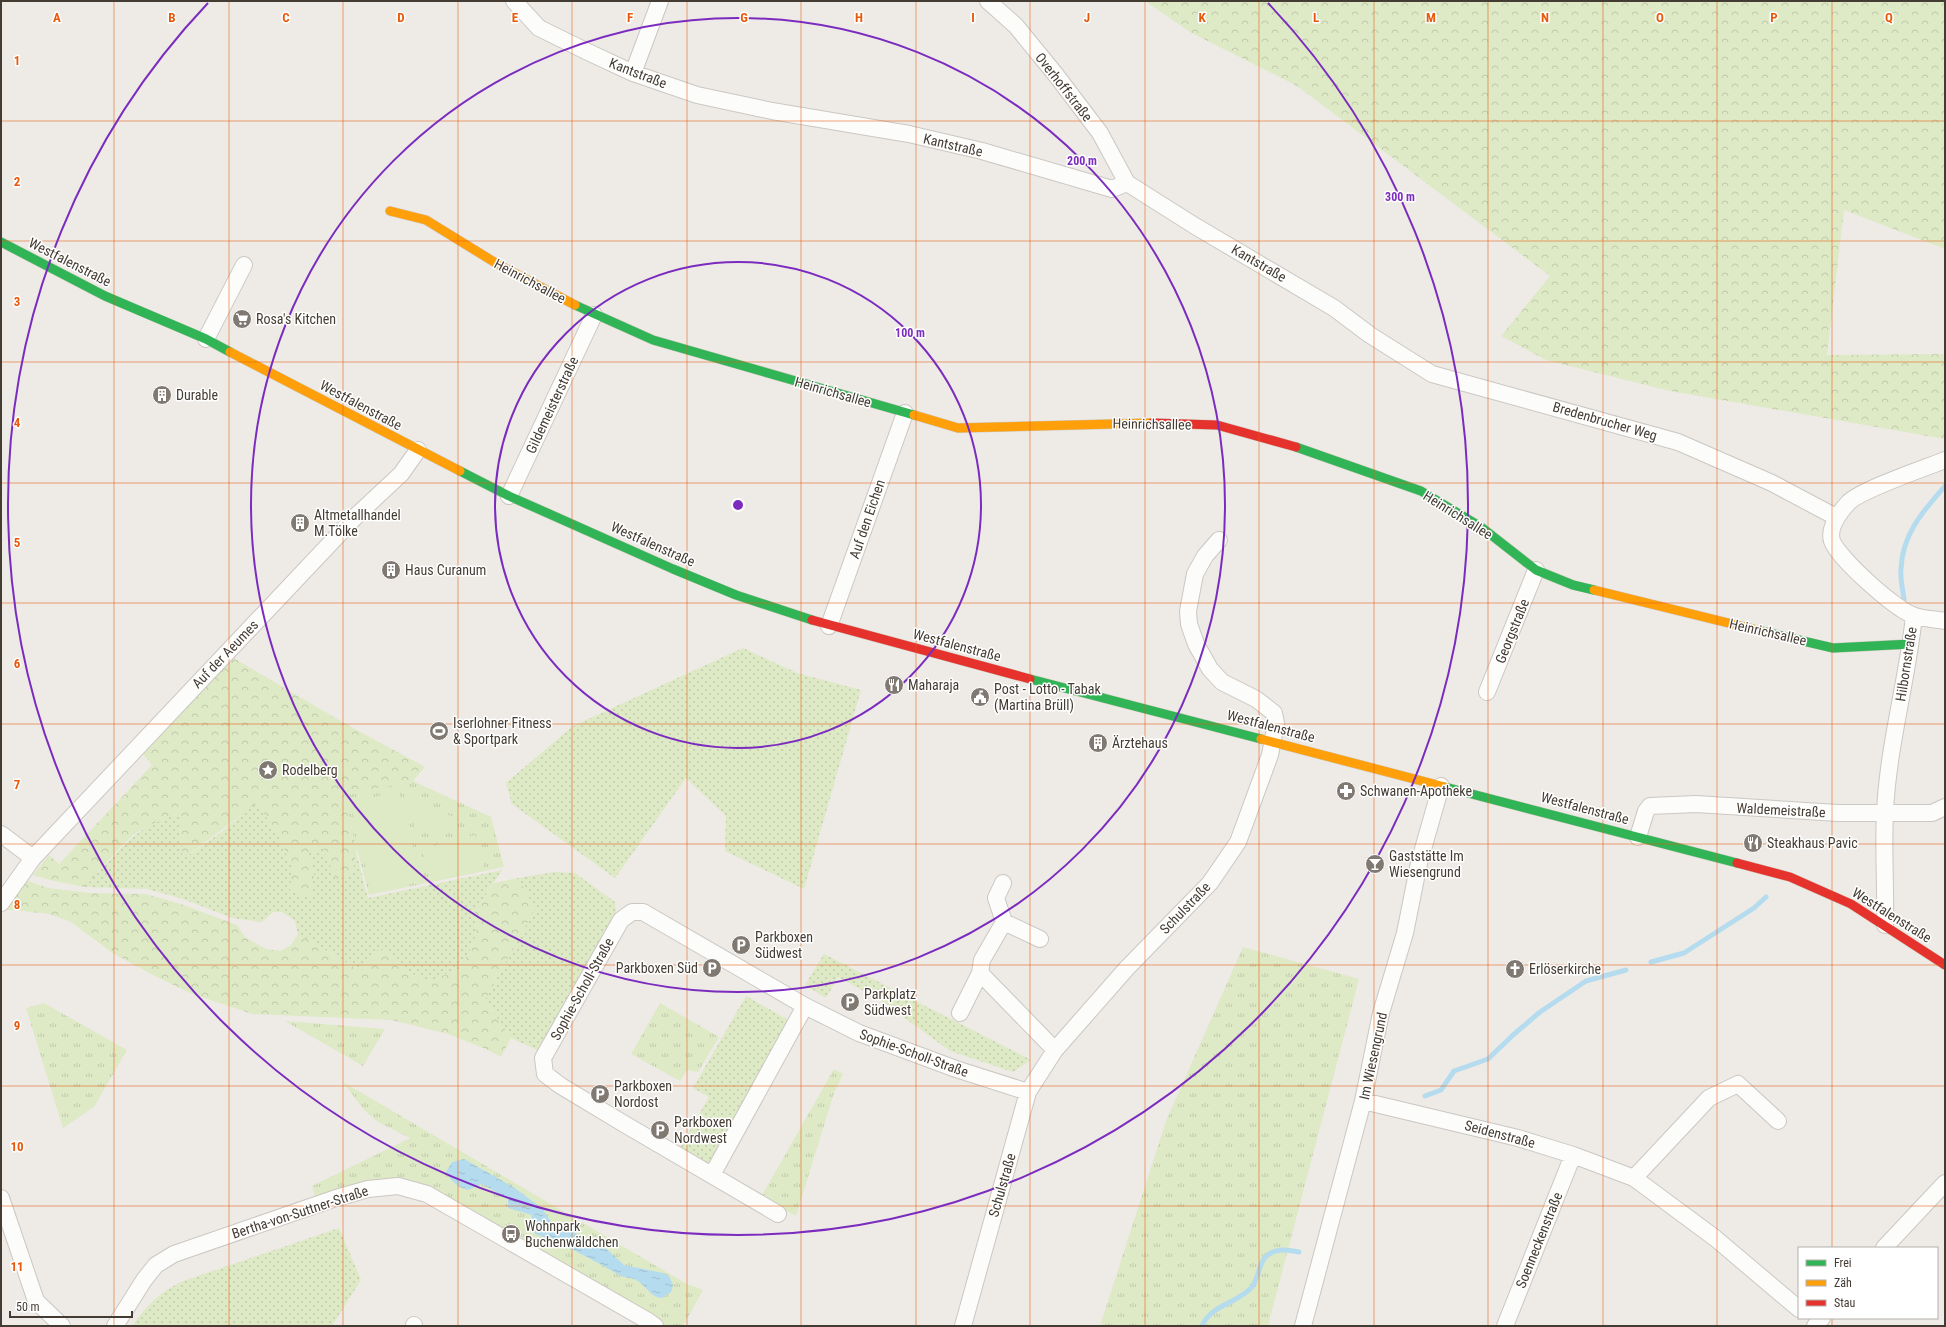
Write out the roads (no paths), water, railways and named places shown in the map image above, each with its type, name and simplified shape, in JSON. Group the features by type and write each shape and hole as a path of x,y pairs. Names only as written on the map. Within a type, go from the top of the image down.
{"main road":[{"name":"Heinrichsallee","path":"390,211 426,220 499,265 594,315 652,340 905,413 958,428 1134,422 1217,425 1309,450 1421,491 1481,527 1536,570 1573,585 1833,648 1911,644"},
{"name":"Westfalenstraße","path":"1,242 105,296 206,339 509,496 701,580 777,609 829,626 1272,740 1790,877 1850,904 1885,925 1945,965"}],"street":[{"name":"Kantstraße","path":"514,1 540,28 633,73 697,95 772,111 909,134 982,151 1112,189 1127,183 1195,226 1334,308 1370,336"},
{"path":"633,73 660,1"},
{"name":"Overhoffstraße","path":"988,1 1016,26 1056,75 1100,133 1127,183"},
{"path":"206,339 244,265"},
{"name":"Gildemeisterstraße","path":"509,496 594,315"},
{"name":"Bredenbrucher Weg","path":"1370,336 1432,374 1678,442 1772,483 1836,517"},
{"name":"Auf den Eichen","path":"829,626 905,413"},
{"name":"Auf der Aeumes","path":"1,903 33,858 358,514 401,474 418,450"},
{"name":"Hilbornstraße","path":"1885,925 1885,812 1893,742 1911,644 1914,616 1884,596 1840,555 1832,540 1832,530 1836,517 1849,502 1864,493 1945,460"},
{"name":"Schulstraße","path":"962,1326 1028,1092 1055,1050 1127,968 1210,882 1238,842 1268,762 1276,723 1274,713 1256,699 1222,682 1210,668 1200,650 1189,624 1188,611 1195,574 1205,556 1219,540"},
{"name":"Georgstraße","path":"1487,692 1536,570"},
{"path":"1914,616 1945,621"},
{"name":"Im Wiesengrund","path":"1303,1326 1363,1101 1382,1013 1405,933 1419,863 1442,786"},
{"name":"Waldemeistraße","path":"1638,837 1646,811 1650,806 1696,804 1827,812 1932,813 1945,807"},
{"path":"1,834 33,858"},
{"path":"1003,883 996,898 1004,922 1040,939"},
{"name":"Sophie-Scholl-Straße","path":"778,1214 561,1086 545,1074 544,1058 621,920 632,912 643,912 804,1006 859,1033 956,1070 1028,1092"},
{"path":"960,1013 980,973 982,960 1004,922"},
{"path":"980,973 1055,1050"},
{"path":"712,1175 804,1006"},
{"path":"1634,1178 1710,1098 1738,1084 1778,1121"},
{"name":"Seidenstraße","path":"1363,1101 1411,1111 1518,1138 1573,1155 1634,1178 1715,1238 1798,1308"},
{"name":"Soenneckenstraße","path":"1505,1326 1573,1155"},
{"path":"1885,1247 1945,1183"},
{"name":"Bertha-von-Suttner-Straße","path":"115,1326 156,1264 174,1254 336,1198 368,1189 398,1186 427,1194 514,1242 655,1326"},
{"path":"1,1198 36,1300 56,1322 62,1326"}],"water":[{"path":"464,1159 513,1187 542,1208 551,1222 572,1230 587,1242 600,1243 624,1265 663,1273 669,1276 673,1285 671,1292 662,1298 658,1297 636,1280 621,1276 568,1247 535,1234 530,1224 532,1215 508,1208 508,1199 482,1184 468,1190 460,1187 452,1181 446,1172 452,1162"}],"waterway":[{"path":"1904,600 1901,573 1902,556 1905,545 1922,514 1945,486"},
{"path":"1651,962 1684,953 1754,908 1766,897"},
{"path":"1425,1096 1441,1090 1454,1071 1488,1059 1540,1012 1586,981 1626,970"},
{"path":"1202,1326 1211,1313 1250,1289 1256,1281 1260,1266 1265,1257 1280,1250 1299,1252"}],"place":[{"name":"Rosa's Kitchen","path":"242,319"},
{"name":"Durable","path":"162,395"},
{"name":"Altmetallhandel M.Tölke","path":"300,523"},
{"name":"Haus Curanum","path":"391,570"},
{"name":"Maharaja","path":"894,685"},
{"name":"Post - Lotto - Tabak (Martina Brüll)","path":"980,697"},
{"name":"Iserlohner Fitness & Sportpark","path":"439,731"},
{"name":"Ärztehaus","path":"1098,743"},
{"name":"Rodelberg","path":"268,770"},
{"name":"Schwanen-Apotheke","path":"1346,791"},
{"name":"Steakhaus Pavic","path":"1753,843"},
{"name":"Gaststätte Im Wiesengrund","path":"1375,864"},
{"name":"Parkboxen Südwest","path":"741,945"},
{"name":"Parkboxen Süd","path":"712,968"},
{"name":"Erlöserkirche","path":"1515,969"},
{"name":"Parkplatz Südwest","path":"850,1002"},
{"name":"Parkboxen Nordost","path":"600,1094"},
{"name":"Parkboxen Nordwest","path":"660,1130"},
{"name":"Wohnpark Buchenwäldchen","path":"511,1234"}]}
